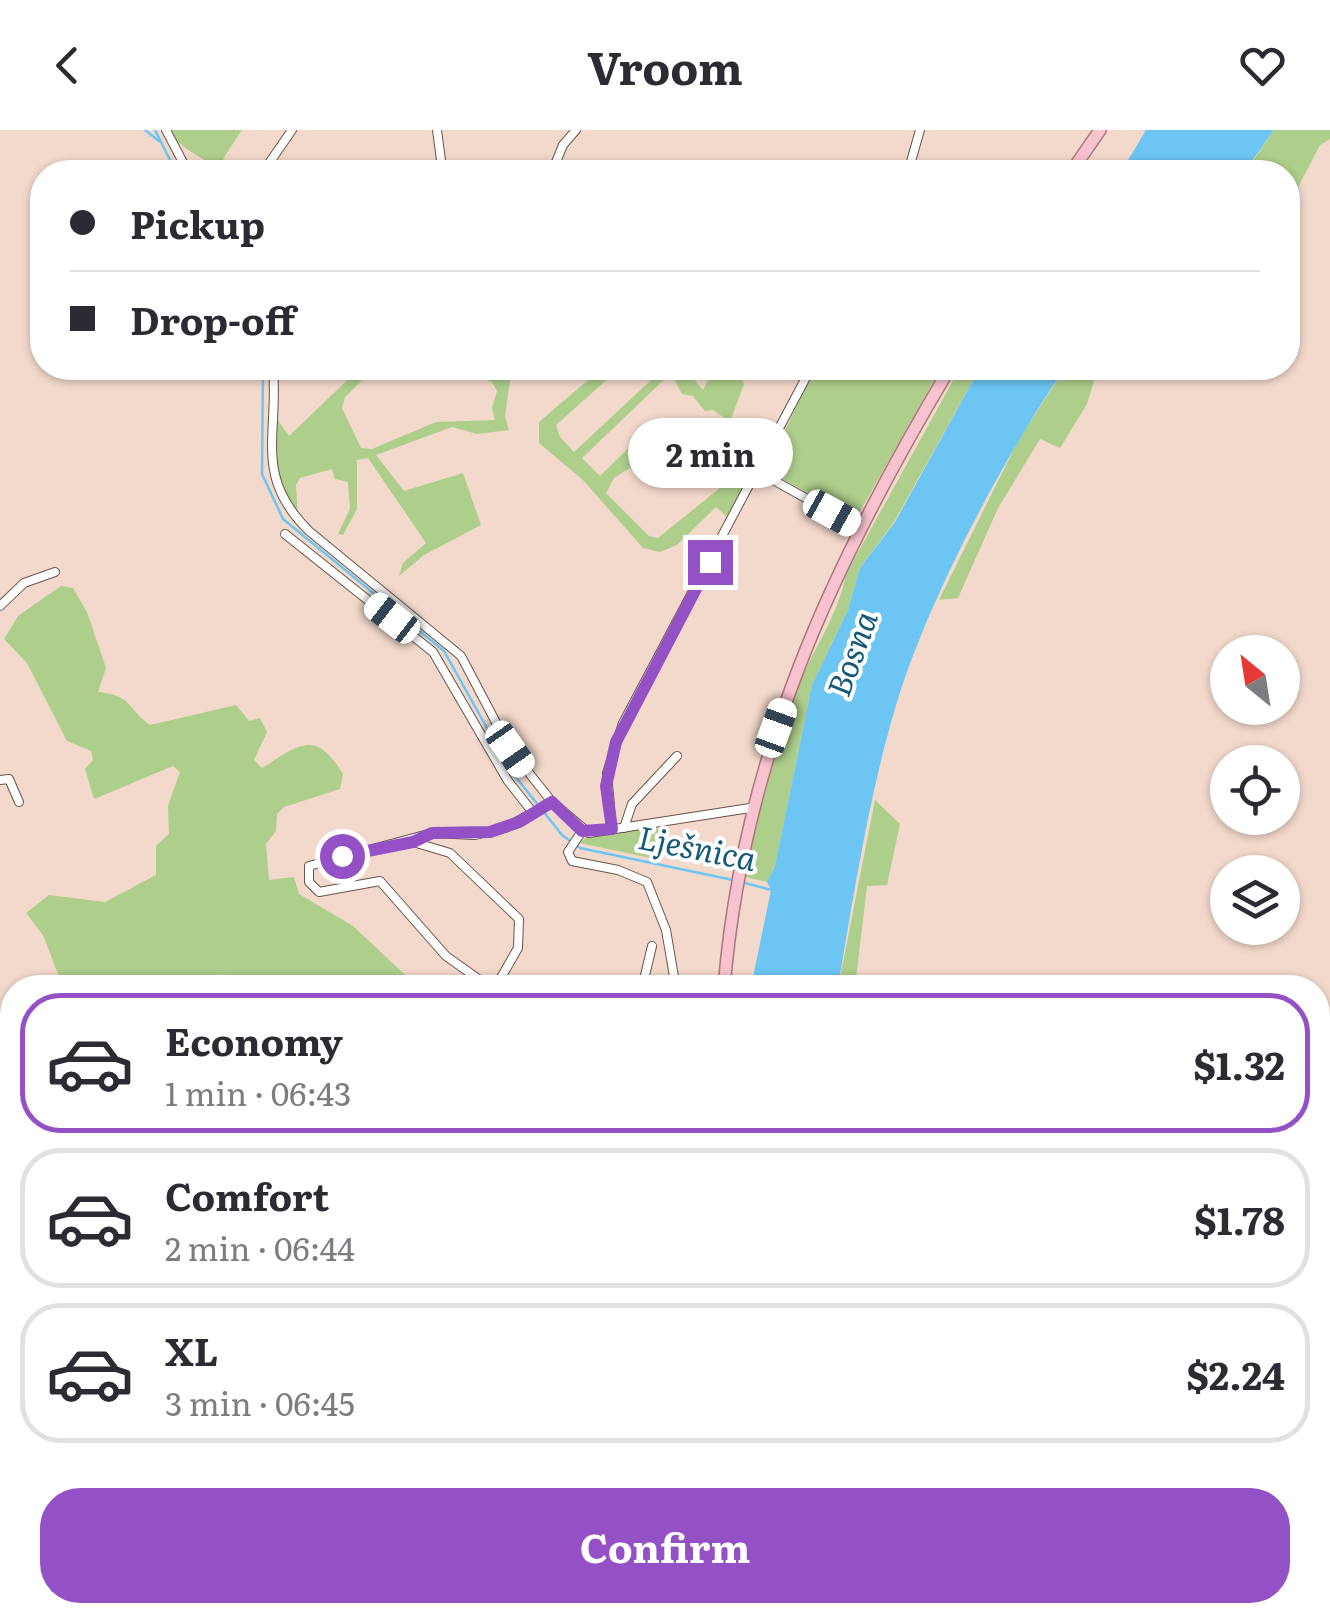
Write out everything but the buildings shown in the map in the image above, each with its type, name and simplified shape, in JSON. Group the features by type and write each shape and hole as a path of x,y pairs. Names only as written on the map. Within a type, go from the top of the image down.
{"main road":[{"path":"1079,160 1100,130"},
{"path":"725,975 738,866 750,808 800,663 861,529 943,380"}],"street":[{"path":"166,130 182,160"},
{"path":"271,160 292,130"},
{"path":"437,130 441,160"},
{"path":"556,160 562,145 576,130"},
{"path":"911,160 920,130"},
{"path":"273,380 270,455 277,488 287,507 309,531 461,656 510,749 548,804 579,835"},
{"path":"612,829 607,773 623,723 805,380"},
{"path":"762,462 775,481 861,529"},
{"path":"286,534 433,652 500,767 535,813"},
{"path":"0,606 24,583 55,572"},
{"path":"624,828 632,804 677,756"},
{"path":"0,780 9,780 19,802"},
{"path":"474,975 446,956 380,881 319,892 310,882 310,866 413,842 432,833 490,832 548,804"},
{"path":"674,975 666,930 647,882 618,870 572,861 568,852 579,835 750,808"},
{"path":"413,842 450,853 519,919 518,948 501,975"},
{"path":"645,975 652,946"}],"green space":[{"path":"169,130 242,130 224,160 204,160"},
{"path":"1274,130 1330,130 1330,139 1320,145 1300,183 1300,160 1253,160"},
{"path":"347,380 363,380 345,397 342,408 361,448 372,449 436,422 495,420 492,408 497,391 487,380 510,380 505,416 509,430 477,434 452,427 376,455 404,491 463,473 481,525 424,555 399,576 403,563 426,543 368,458 357,460 357,509 343,535 338,534 350,509 348,482 335,479 332,469 300,478 296,485 298,516 276,476 277,419 289,436"},
{"path":"588,380 607,380 556,425 560,437 574,452 651,380 664,380 582,458 600,476 656,421 666,438 637,450 641,461 614,478 606,493 649,536 658,538 731,479 753,472 728,518 716,507 677,545 660,552 643,548 583,480 539,443 539,422"},
{"path":"675,380 694,380 703,390 708,380 742,380 744,384 730,422 713,410 705,411 693,396 682,394"},
{"path":"809,380 934,380 858,515 848,515 777,476 771,460"},
{"path":"953,380 973,380 894,522 860,568 848,610 812,685 775,866 767,882 745,877 752,831 776,739 830,621 846,574"},
{"path":"1057,380 1094,380 1087,404 1060,448 1040,439 998,508 958,598 939,600 1018,441"},
{"path":"61,586 73,588 87,612 106,668 98,692 118,696 150,725 236,705 249,721 260,718 267,732 254,760 262,768 306,745 324,750 343,774 340,789 284,807 277,814 276,831 266,844 269,880 294,877 299,894 353,926 405,975 58,975 43,935 26,913 49,895 105,902 156,875 156,846 169,834 168,806 180,772 173,766 94,799 85,769 93,760 91,751 67,741 27,663 4,639 18,616"},
{"path":"875,800 900,824 887,885 867,886 856,975 841,975"},
{"path":"670,827 660,860 579,843 588,836"}],"water":[{"path":"1146,130 1274,130 1253,160 1128,160"},
{"name":"Bosna","path":"973,380 1057,380 970,530 911,661 878,772 840,975 753,975 771,890 767,882 775,866 812,685 848,610 860,568 895,522"}],"waterway":[{"path":"145,130 159,141"},
{"name":"Lješnica","path":"155,130 170,160"},
{"name":"Lješnica","path":"263,380 262,474 283,519 444,651 511,771 562,835 580,848 733,880"},
{"name":"Lješnica","path":"741,882 772,890"}],"route":[{"path":"342,856 413,842 432,833 490,832 519,822 552,802 582,831 612,829 606,786 616,742 710,562"}]}
